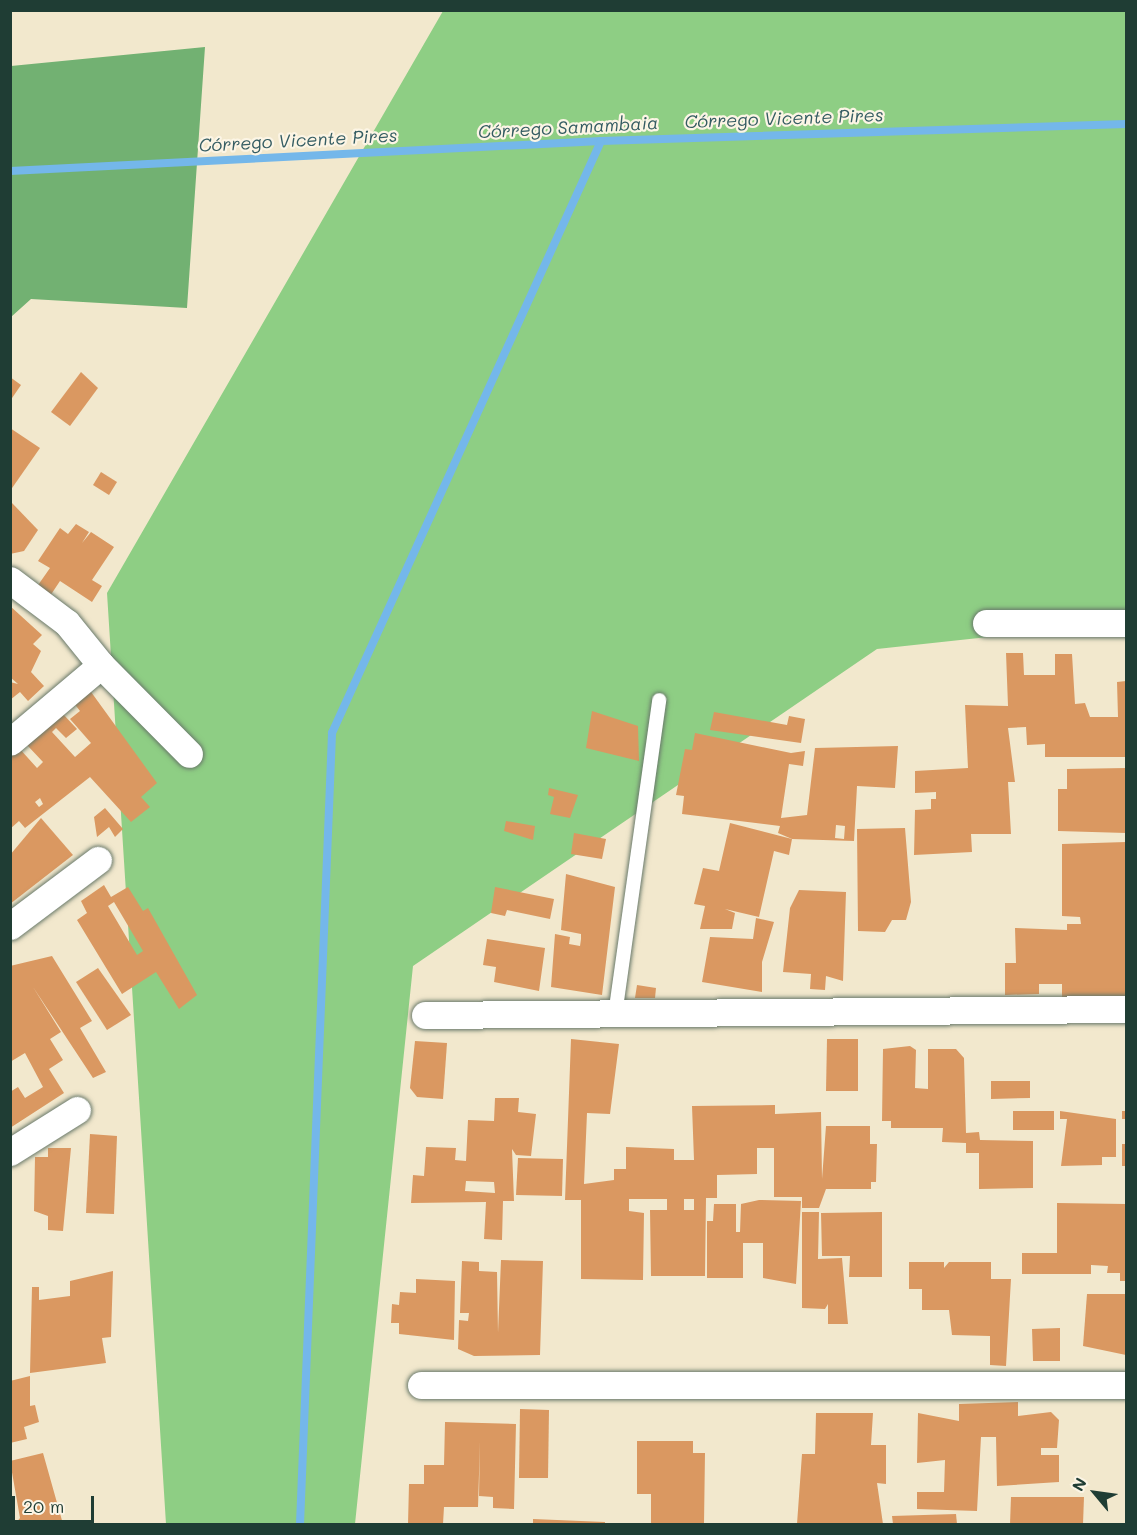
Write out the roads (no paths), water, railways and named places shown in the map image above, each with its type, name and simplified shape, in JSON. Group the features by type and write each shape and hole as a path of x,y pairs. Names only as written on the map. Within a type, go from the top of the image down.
{"street":[{"path":"10,580 67,623 101,665 189,754"},
{"path":"986,623 1094,625 1126,622"},
{"path":"10,742 101,665"},
{"path":"10,926 98,860"},
{"path":"425,1015 1126,1009"},
{"path":"10,1152 77,1110"},
{"path":"421,1385 1126,1385"}],"lane":[{"path":"615,1015 659,700"}],"waterway":[{"name":"Córrego Samambaia","path":"10,171 601,141 1126,124"},
{"path":"300,1524 332,733 601,141"}],"water label":[{"name":"Córrego Vicente Pires","path":"784,118"},
{"name":"Córrego Vicente Pires","path":"298,140"}]}
